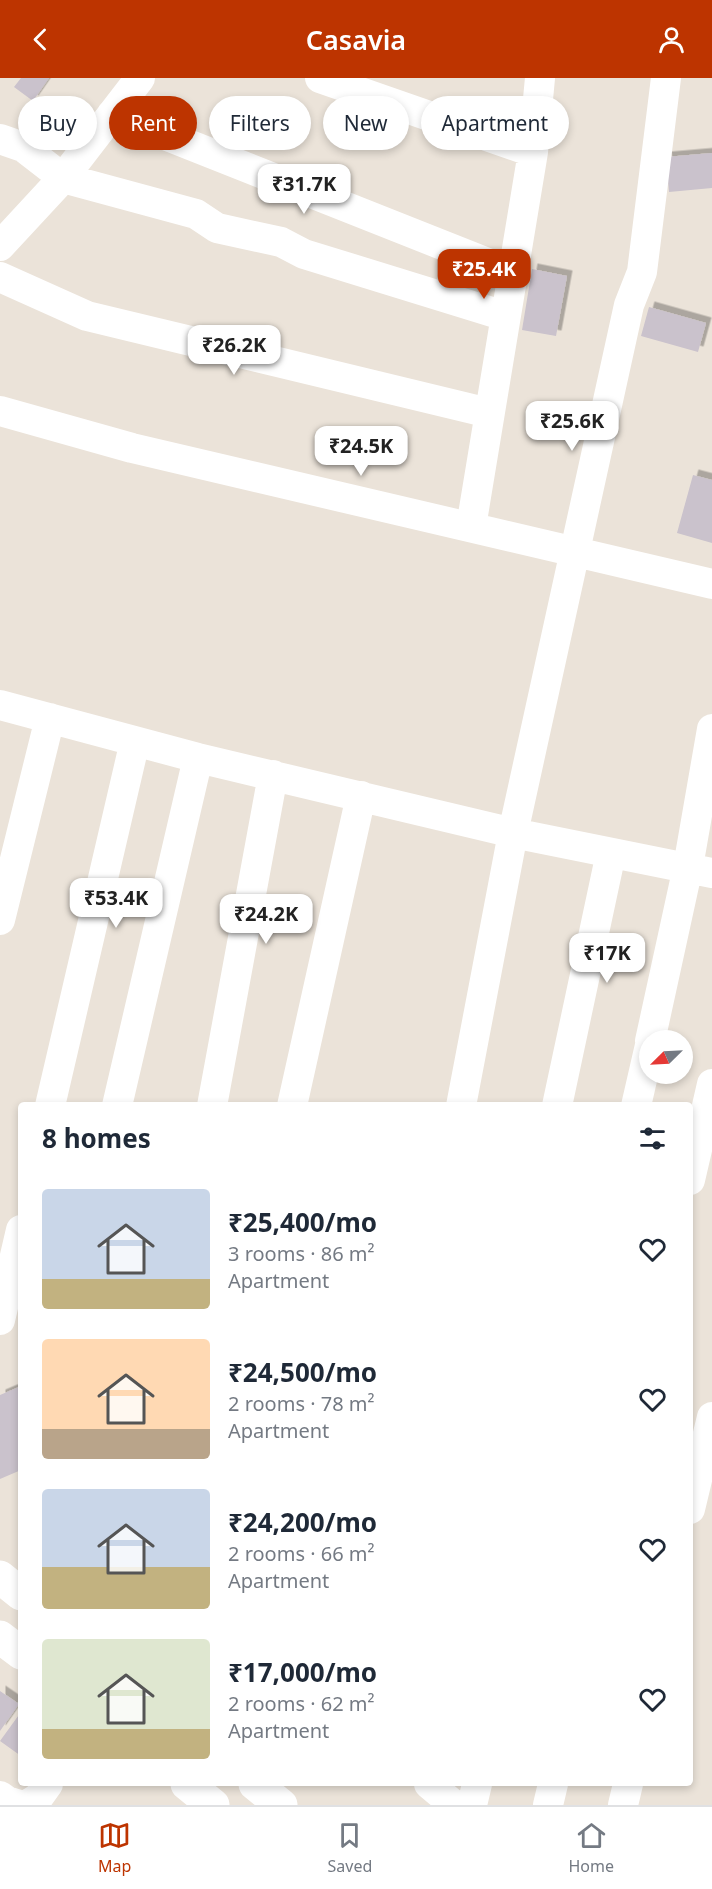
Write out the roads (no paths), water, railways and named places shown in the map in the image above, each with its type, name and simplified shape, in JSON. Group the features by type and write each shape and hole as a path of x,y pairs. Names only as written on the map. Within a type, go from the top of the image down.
{"main road":[{"path":"0,1577 18,1592"},
{"path":"0,1637 18,1651"},
{"path":"189,1786 213,1805"},
{"path":"257,1786 281,1805"}],"street":[{"path":"320,78 533,152"},
{"path":"471,527 533,152 540,78"},
{"path":"462,1102 513,833 629,305 642,272 666,78"},
{"path":"122,96 131,81"},
{"path":"0,246 63,178 109,118"},
{"path":"0,139 22,147 63,178 196,214 217,228 281,242 304,254 505,316"},
{"path":"197,148 513,273"},
{"path":"0,277 87,316 489,413"},
{"path":"0,411 132,448 712,584"},
{"path":"0,705 198,758 513,833 700,870"},
{"path":"0,920 50,718"},
{"path":"654,1030 700,870 712,729"},
{"path":"51,1102 135,741"},
{"path":"118,1102 198,758"},
{"path":"213,1102 273,776"},
{"path":"293,1102 361,796"},
{"path":"558,1102 611,853"},
{"path":"637,1102 641,1084"},
{"path":"693,1167 712,1084"},
{"path":"18,1243 0,1321 18,1330"},
{"path":"697,1489 712,1417"},
{"path":"27,1805 38,1798 47,1786"},
{"path":"431,1786 454,1805"},
{"path":"472,1805 477,1786"},
{"path":"548,1805 553,1786"},
{"path":"623,1805 628,1786"},
{"path":"0,1797 20,1805"}]}
